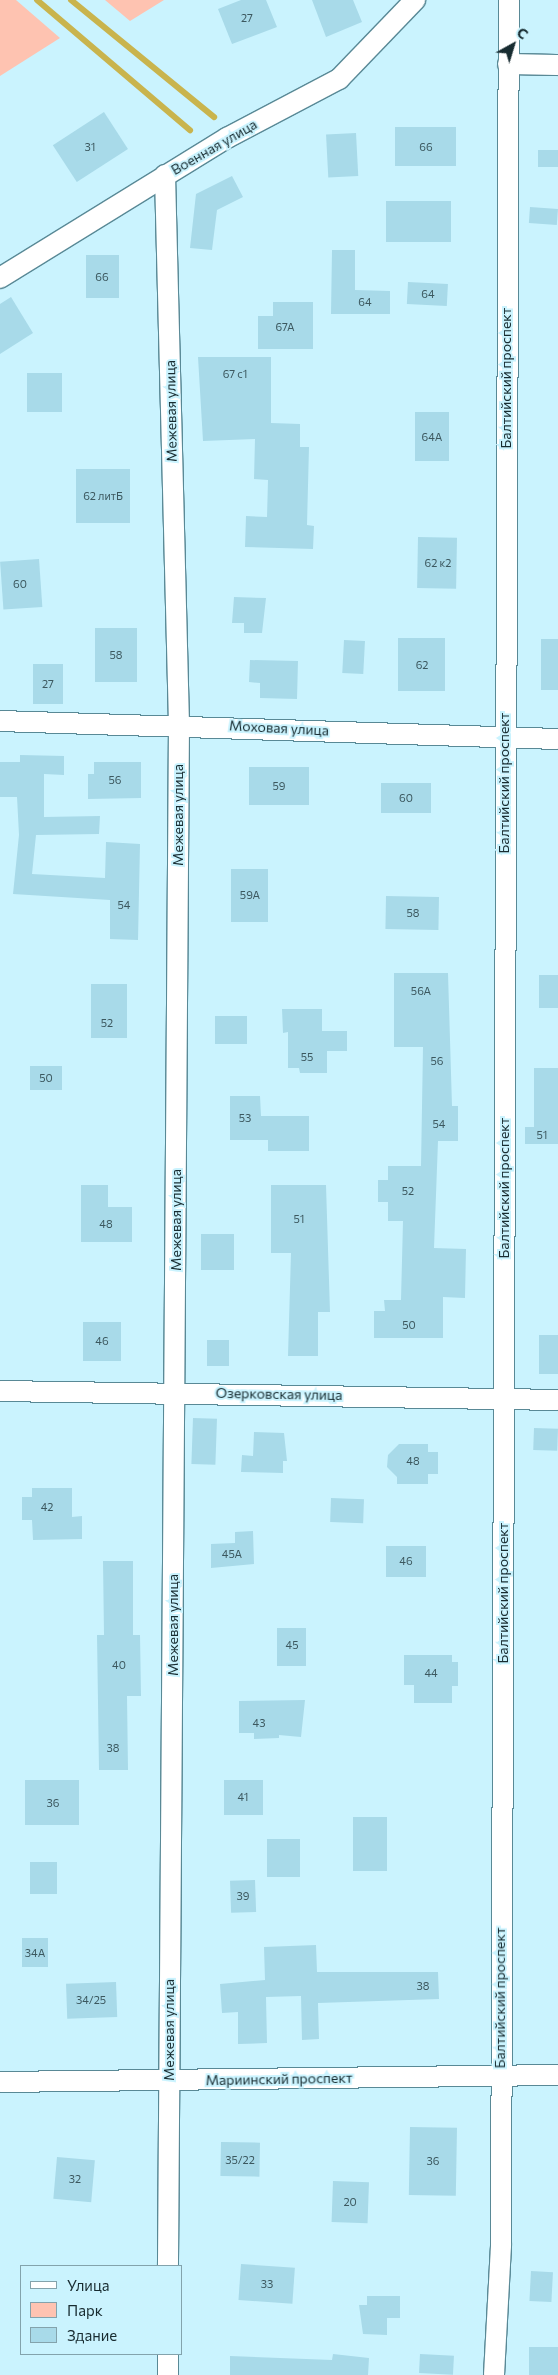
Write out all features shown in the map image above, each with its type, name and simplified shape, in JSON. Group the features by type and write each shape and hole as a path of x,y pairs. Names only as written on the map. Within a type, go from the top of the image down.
{"street":[{"name":"Военная улица","path":"0,278 165,175 339,79 415,0"},
{"name":"Балтийский проспект","path":"494,2375 501,2246 499,2074 504,1399 504,739 508,0"},
{"path":"508,64 558,65"},
{"name":"Межевая улица","path":"165,175 179,724 168,2265"},
{"name":"Моховая улица","path":"0,721 179,724 504,739 558,739"},
{"name":"Озерковская улица","path":"0,1391 174,1392 558,1400"},
{"name":"Мариинский проспект","path":"0,2082 169,2081 499,2074 558,2075"},
{"path":"168,2355 168,2375"}],"green space":[{"path":"0,0 16,0 60,38 0,76"},
{"path":"105,0 164,0 130,21"}],"building":[{"path":"241,0 266,0 277,27 232,44 218,9"},
{"path":"312,0 353,0 362,22 326,37"},
{"path":"104,112 128,149 77,182 53,145"},
{"path":"395,127 456,127 456,166 395,166"},
{"path":"356,133 358,176 328,178 326,135"},
{"path":"538,150 558,150 558,167 538,167"},
{"path":"232,176 243,197 217,210 212,250 190,248 196,194"},
{"path":"386,201 451,201 451,242 386,242"},
{"path":"530,207 558,209 557,225 529,223"},
{"path":"332,250 355,250 355,290 390,291 390,314 331,314"},
{"path":"86,255 119,255 119,298 86,298"},
{"path":"408,282 448,284 447,306 407,304"},
{"path":"11,297 33,333 0,354 0,304"},
{"path":"273,302 313,302 313,349 258,349 258,316 273,316"},
{"path":"198,357 271,357 271,423 300,424 300,447 309,447 307,525 314,526 313,549 245,547 246,516 267,517 268,480 254,479 255,439 203,441"},
{"path":"27,373 62,373 62,412 27,412"},
{"path":"415,412 449,412 449,461 415,461"},
{"path":"76,469 130,469 130,523 76,523"},
{"path":"418,537 457,538 456,589 417,588"},
{"path":"39,559 42,607 3,610 0,562"},
{"path":"234,597 266,598 262,633 244,633 244,623 232,623"},
{"path":"95,628 137,628 137,682 95,682"},
{"path":"398,638 445,638 445,691 398,691"},
{"path":"541,639 558,639 558,690 541,690"},
{"path":"344,640 365,641 363,674 342,673"},
{"path":"250,660 298,661 297,699 260,698 260,683 249,682"},
{"path":"33,664 63,664 63,704 33,704"},
{"path":"20,755 64,756 64,775 44,774 44,817 100,816 99,834 36,835 32,874 105,878 106,842 140,844 138,940 110,939 110,900 13,894 19,835 17,797 0,797 0,762 20,762"},
{"path":"94,762 141,762 141,798 88,799 88,774 94,774"},
{"path":"249,767 309,767 309,805 249,805"},
{"path":"381,783 431,783 431,813 381,813"},
{"path":"231,869 268,869 268,922 231,922"},
{"path":"386,896 439,897 438,930 385,929"},
{"path":"394,973 448,973 452,1106 458,1106 458,1141 438,1141 434,1248 466,1249 465,1298 443,1297 443,1338 374,1338 374,1311 385,1311 384,1300 401,1300 403,1221 388,1221 388,1202 378,1202 378,1180 388,1180 388,1166 421,1166 423,1047 394,1047"},
{"path":"539,975 558,975 558,1008 539,1008"},
{"path":"91,984 127,984 127,1038 91,1038"},
{"path":"282,1009 322,1009 322,1031 347,1031 347,1051 327,1051 327,1073 300,1073 299,1068 288,1068 288,1032 283,1033"},
{"path":"215,1016 247,1016 247,1044 215,1044"},
{"path":"30,1066 62,1066 62,1090 30,1090"},
{"path":"534,1068 558,1068 558,1144 525,1144 525,1127 534,1127"},
{"path":"230,1096 260,1096 261,1116 309,1116 309,1151 268,1151 268,1140 230,1140"},
{"path":"81,1185 108,1185 108,1207 132,1207 132,1242 81,1242"},
{"path":"271,1185 326,1185 330,1312 318,1312 318,1356 288,1356 291,1253 271,1253"},
{"path":"201,1234 234,1234 234,1270 201,1270"},
{"path":"83,1322 121,1322 121,1361 83,1361"},
{"path":"539,1335 558,1335 558,1374 539,1374"},
{"path":"207,1340 229,1340 229,1366 207,1366"},
{"path":"193,1418 217,1419 215,1465 191,1464"},
{"path":"534,1428 558,1429 557,1451 533,1450"},
{"path":"254,1432 284,1433 287,1461 283,1461 283,1473 241,1472 242,1455 253,1456"},
{"path":"399,1444 428,1444 428,1452 438,1452 438,1474 428,1474 428,1484 397,1484 397,1477 387,1467 388,1455"},
{"path":"32,1488 72,1488 72,1517 82,1516 82,1539 33,1540 32,1520 22,1520 22,1497 32,1497"},
{"path":"331,1498 364,1499 363,1523 330,1522"},
{"path":"253,1531 254,1564 211,1568 211,1544 235,1543 235,1532"},
{"path":"386,1546 426,1546 426,1577 386,1577"},
{"path":"103,1561 133,1561 133,1635 140,1635 141,1696 127,1696 128,1770 99,1770 97,1635 104,1635"},
{"path":"277,1628 306,1628 306,1666 277,1666"},
{"path":"404,1655 452,1655 452,1662 458,1662 458,1686 452,1686 452,1703 414,1703 414,1685 404,1685"},
{"path":"305,1700 301,1737 279,1735 279,1738 254,1739 254,1733 239,1733 239,1701"},
{"path":"25,1780 79,1780 79,1825 25,1825"},
{"path":"224,1780 263,1780 263,1815 224,1815"},
{"path":"353,1817 387,1817 387,1871 353,1871"},
{"path":"267,1839 300,1839 300,1877 267,1877"},
{"path":"30,1862 57,1862 57,1894 30,1894"},
{"path":"255,1880 256,1912 231,1913 230,1881"},
{"path":"22,1938 48,1938 48,1967 22,1967"},
{"path":"316,1945 317,1972 438,1972 439,1999 318,2003 319,2039 302,2040 301,1996 266,1997 267,2043 238,2044 238,2012 222,2013 220,1984 265,1980 264,1947"},
{"path":"116,1982 117,2017 67,2019 66,1984"},
{"path":"410,2127 457,2128 456,2196 409,2195"},
{"path":"221,2142 260,2143 259,2177 220,2176"},
{"path":"57,2157 95,2160 91,2202 53,2199"},
{"path":"333,2181 369,2182 368,2223 332,2222"},
{"path":"241,2264 295,2268 292,2304 238,2300"},
{"path":"531,2271 553,2272 551,2302 529,2301"},
{"path":"367,2296 400,2296 400,2318 387,2318 387,2335 363,2334 359,2305 367,2305"},
{"path":"529,2347 558,2347 558,2375 529,2375"},
{"path":"333,2354 369,2358 368,2375 230,2375 230,2356 332,2360"},
{"path":"420,2354 454,2356 453,2375 419,2373"}],"waterway":[{"path":"37,0 190,130"},
{"path":"71,0 214,117"}]}
